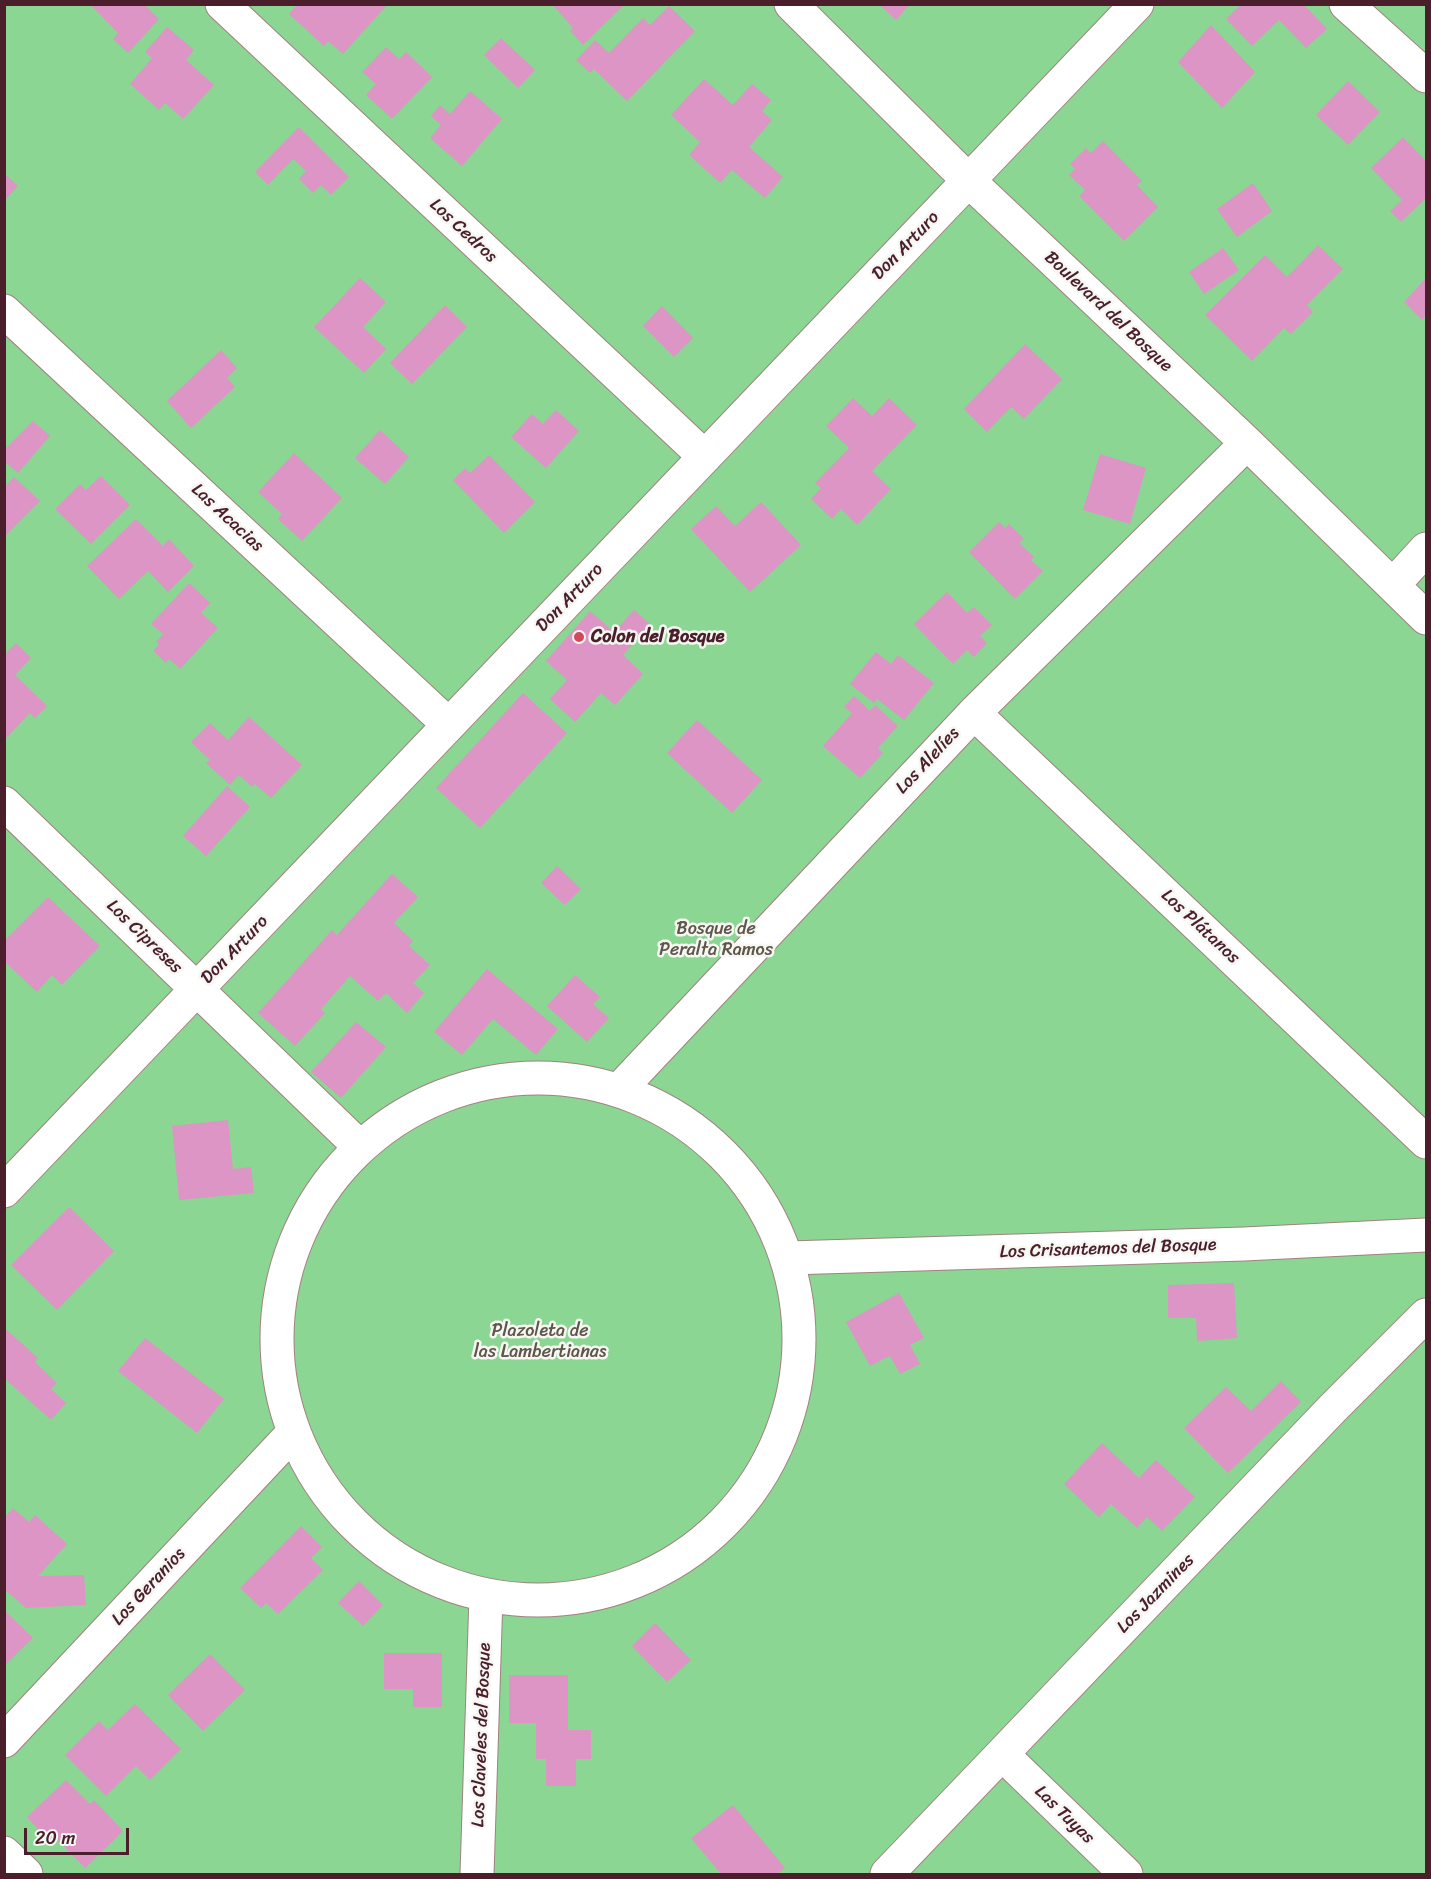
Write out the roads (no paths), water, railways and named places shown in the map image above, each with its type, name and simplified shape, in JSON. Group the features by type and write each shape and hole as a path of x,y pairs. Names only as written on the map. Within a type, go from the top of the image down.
{"street":[{"name":"Los Cedros","path":"222,4 705,457"},
{"name":"Boulevard del Bosque","path":"791,4 969,181 1247,443 1426,618"},
{"name":"Don Arturo","path":"4,1191 1137,4"},
{"path":"1346,4 1426,76"},
{"name":"Las Acacias","path":"4,311 449,725"},
{"name":"Los Alelíes","path":"619,1090 974,713 1247,443"},
{"path":"1393,585 1426,549"},
{"name":"Los Plátanos","path":"974,713 1426,1142"},
{"name":"Los Cipreses","path":"4,803 360,1146"},
{"path":"533,1077 584,1081 619,1090 690,1124 748,1181 789,1258 802,1340 787,1427 744,1504 677,1562 595,1595 541,1602 486,1596 424,1576 354,1526 318,1483 292,1433 277,1370 282,1280 318,1197 360,1146 404,1115 452,1092 533,1077"},
{"name":"Los Crisantemos del Bosque","path":"789,1258 1244,1245 1426,1235"},
{"name":"Los Jazmines","path":"886,1875 1332,1409 1426,1314"},
{"name":"Los Geranios","path":"4,1741 292,1433"},
{"name":"Los Claveles del Bosque","path":"477,1875 486,1596"},
{"name":"Las Tuyas","path":"1003,1755 1126,1875"},
{"path":"4,1853 26,1875"}],"place":[{"name":"Colon del Bosque","path":"579,637"}],"park label":[{"name":"Bosque de Peralta Ramos","path":"716,939"},
{"name":"Plazoleta de las Lambertianas","path":"540,1341"}]}
